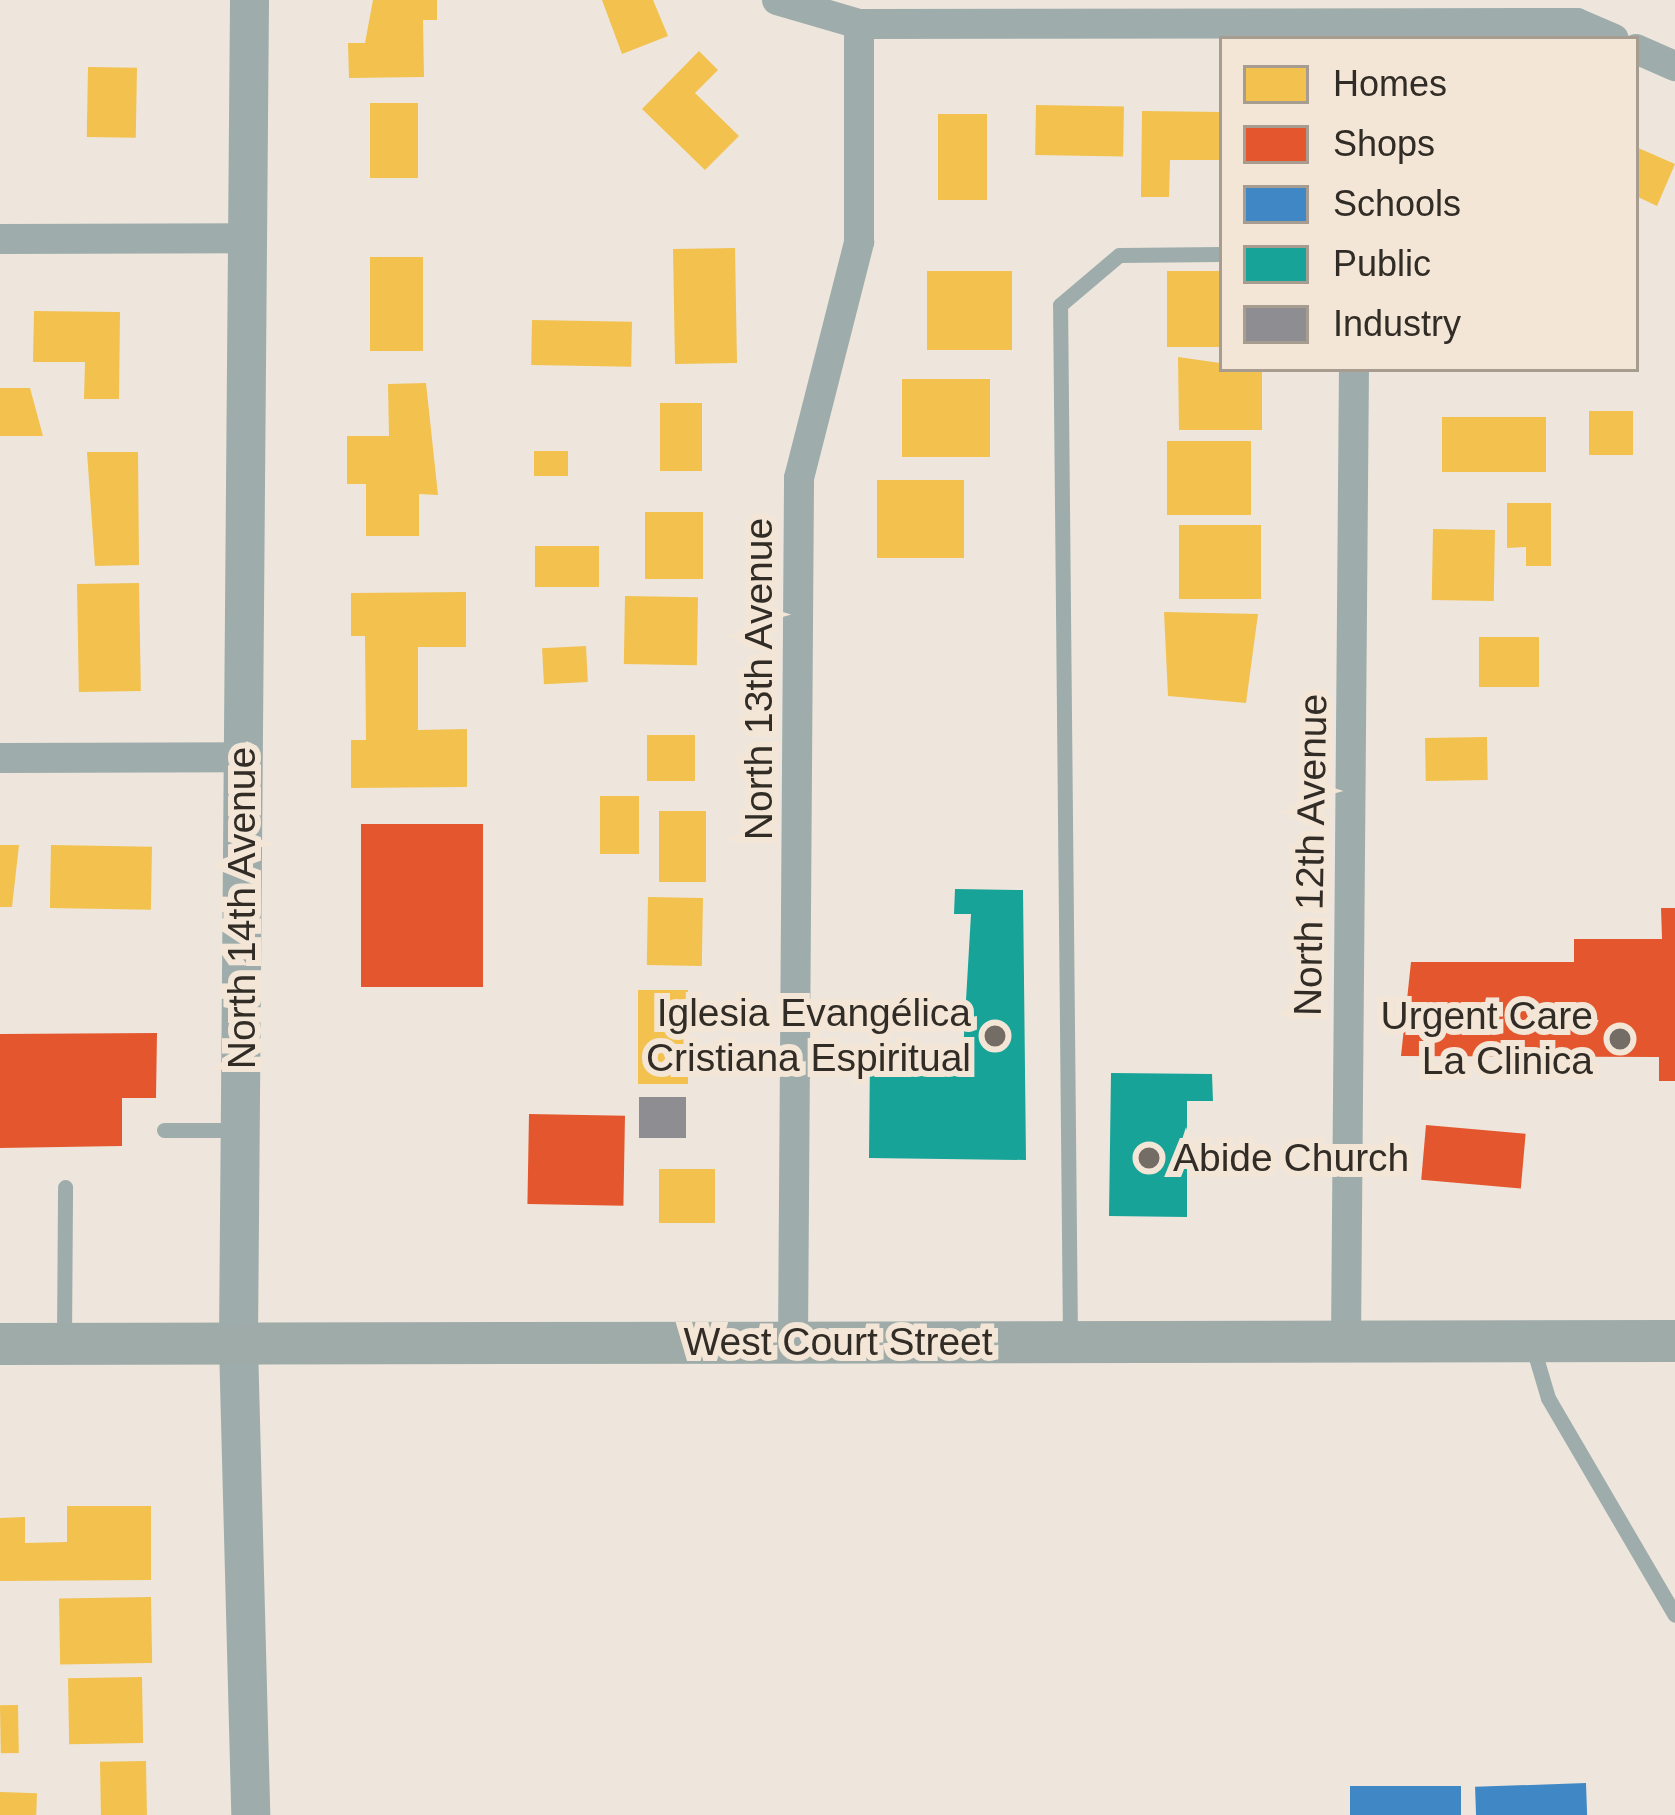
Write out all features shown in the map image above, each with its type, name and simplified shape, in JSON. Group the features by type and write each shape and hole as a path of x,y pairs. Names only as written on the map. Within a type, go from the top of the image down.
{"main road":[{"name":"West Court Street","path":"0,1344 1675,1341"}],"street":[{"name":"North 14th Avenue","path":"249,0 238,1344 250,1815"},
{"path":"777,0 859,24 1141,12 1577,12 1610,36"},
{"name":"North 13th Avenue","path":"793,1342 799,478 859,242 859,24"},
{"path":"1639,50 1675,66"},
{"path":"0,239 247,238"},
{"name":"North 12th Avenue","path":"1346,1341 1354,372"},
{"path":"0,758 243,757"}],"lane":[{"path":"1070,1342 1060,305 1119,255 1219,254"},
{"path":"164,1130 240,1130"},
{"path":"64,1344 65,1187"},
{"path":"1531,1341 1548,1398 1675,1616"}],"building: Homes":[{"path":"373,0 437,0 437,20 423,20 424,77 349,78 348,43 365,43"},
{"path":"602,0 653,0 668,36 622,54"},
{"path":"699,51 718,70 695,93 739,136 705,170 642,109"},
{"path":"88,67 137,68 136,138 87,137"},
{"path":"370,103 418,103 418,178 370,178"},
{"path":"1036,105 1124,107 1123,157 1035,155"},
{"path":"1142,111 1219,112 1219,160 1170,160 1169,197 1141,197"},
{"path":"938,114 987,114 987,200 938,200"},
{"path":"1639,148 1675,164 1657,206 1639,197"},
{"path":"735,248 737,363 675,364 673,249"},
{"path":"370,257 423,257 423,351 370,351"},
{"path":"927,271 1012,271 1012,350 927,350"},
{"path":"1167,271 1219,271 1219,347 1167,347"},
{"path":"34,311 120,312 119,399 84,399 85,362 33,362"},
{"path":"532,320 632,322 631,367 531,365"},
{"path":"1178,357 1219,363 1219,372 1262,372 1262,430 1179,430"},
{"path":"902,379 990,379 990,457 902,457"},
{"path":"426,383 438,495 419,494 419,536 366,536 366,484 347,484 347,436 389,436 388,384"},
{"path":"0,388 30,388 43,436 0,436"},
{"path":"660,403 702,403 702,471 660,471"},
{"path":"1589,411 1633,411 1633,455 1589,455"},
{"path":"1442,417 1546,417 1546,472 1442,472"},
{"path":"1167,441 1251,441 1251,515 1167,515"},
{"path":"534,451 568,451 568,476 534,476"},
{"path":"87,452 138,452 139,565 95,566"},
{"path":"877,480 964,480 964,558 877,558"},
{"path":"1507,503 1551,503 1551,566 1526,566 1526,547 1507,548"},
{"path":"645,512 703,512 703,579 645,579"},
{"path":"1179,525 1261,525 1261,599 1179,599"},
{"path":"1433,529 1495,530 1494,601 1432,600"},
{"path":"535,546 599,546 599,587 535,587"},
{"path":"139,583 141,691 79,692 77,584"},
{"path":"466,592 466,647 418,647 418,730 467,729 467,787 351,788 351,740 366,740 365,636 351,636 351,593"},
{"path":"625,596 698,597 697,665 624,664"},
{"path":"1164,612 1258,614 1246,703 1168,696"},
{"path":"1479,637 1539,637 1539,687 1479,687"},
{"path":"586,646 588,682 544,684 542,648"},
{"path":"647,735 695,735 695,781 647,781"},
{"path":"1487,737 1488,780 1426,781 1425,738"},
{"path":"600,796 639,796 639,854 600,854"},
{"path":"659,811 706,811 706,882 659,882"},
{"path":"0,845 19,845 12,907 0,907"},
{"path":"51,845 152,847 151,910 50,908"},
{"path":"648,897 703,898 702,966 647,965"},
{"path":"638,990 688,990 688,1084 638,1084"},
{"path":"659,1169 715,1169 715,1223 659,1223"},
{"path":"67,1506 151,1506 151,1580 0,1581 0,1518 25,1517 25,1543 67,1542"},
{"path":"151,1597 152,1663 60,1665 59,1599"},
{"path":"142,1677 143,1743 69,1744 68,1678"},
{"path":"0,1705 18,1705 19,1753 1,1753"},
{"path":"146,1761 147,1815 101,1815 100,1762"},
{"path":"0,1792 37,1793 36,1815 0,1815"}],"building: Shops":[{"path":"361,824 483,824 483,987 361,987"},
{"path":"1661,908 1675,908 1675,1081 1659,1081 1659,1057 1401,1056 1411,962 1574,962 1574,939 1662,939"},
{"path":"157,1033 156,1098 122,1098 122,1146 0,1148 0,1034"},
{"path":"529,1114 625,1116 623,1206 527,1204"},
{"path":"1426,1125 1526,1134 1521,1189 1421,1180"}],"building: Schools":[{"path":"1586,1783 1587,1815 1476,1815 1475,1787"},
{"path":"1350,1786 1461,1786 1461,1815 1350,1815"}],"building: Public":[{"name":"Iglesia Evangélica Cristiana Espiritual","path":"955,889 1023,890 1026,1160 869,1158 870,1052 963,1052 971,914 954,914"},
{"name":"Abide Church","path":"1111,1073 1212,1074 1213,1101 1187,1101 1187,1217 1109,1216"}],"building: Industry":[{"path":"639,1097 686,1097 686,1138 639,1138"}],"place":[{"name":"Iglesia Evangélica Cristiana Espiritual","path":"995,1036"},
{"name":"Urgent Care La Clinica","path":"1620,1039"},
{"name":"Abide Church","path":"1149,1158"}]}
